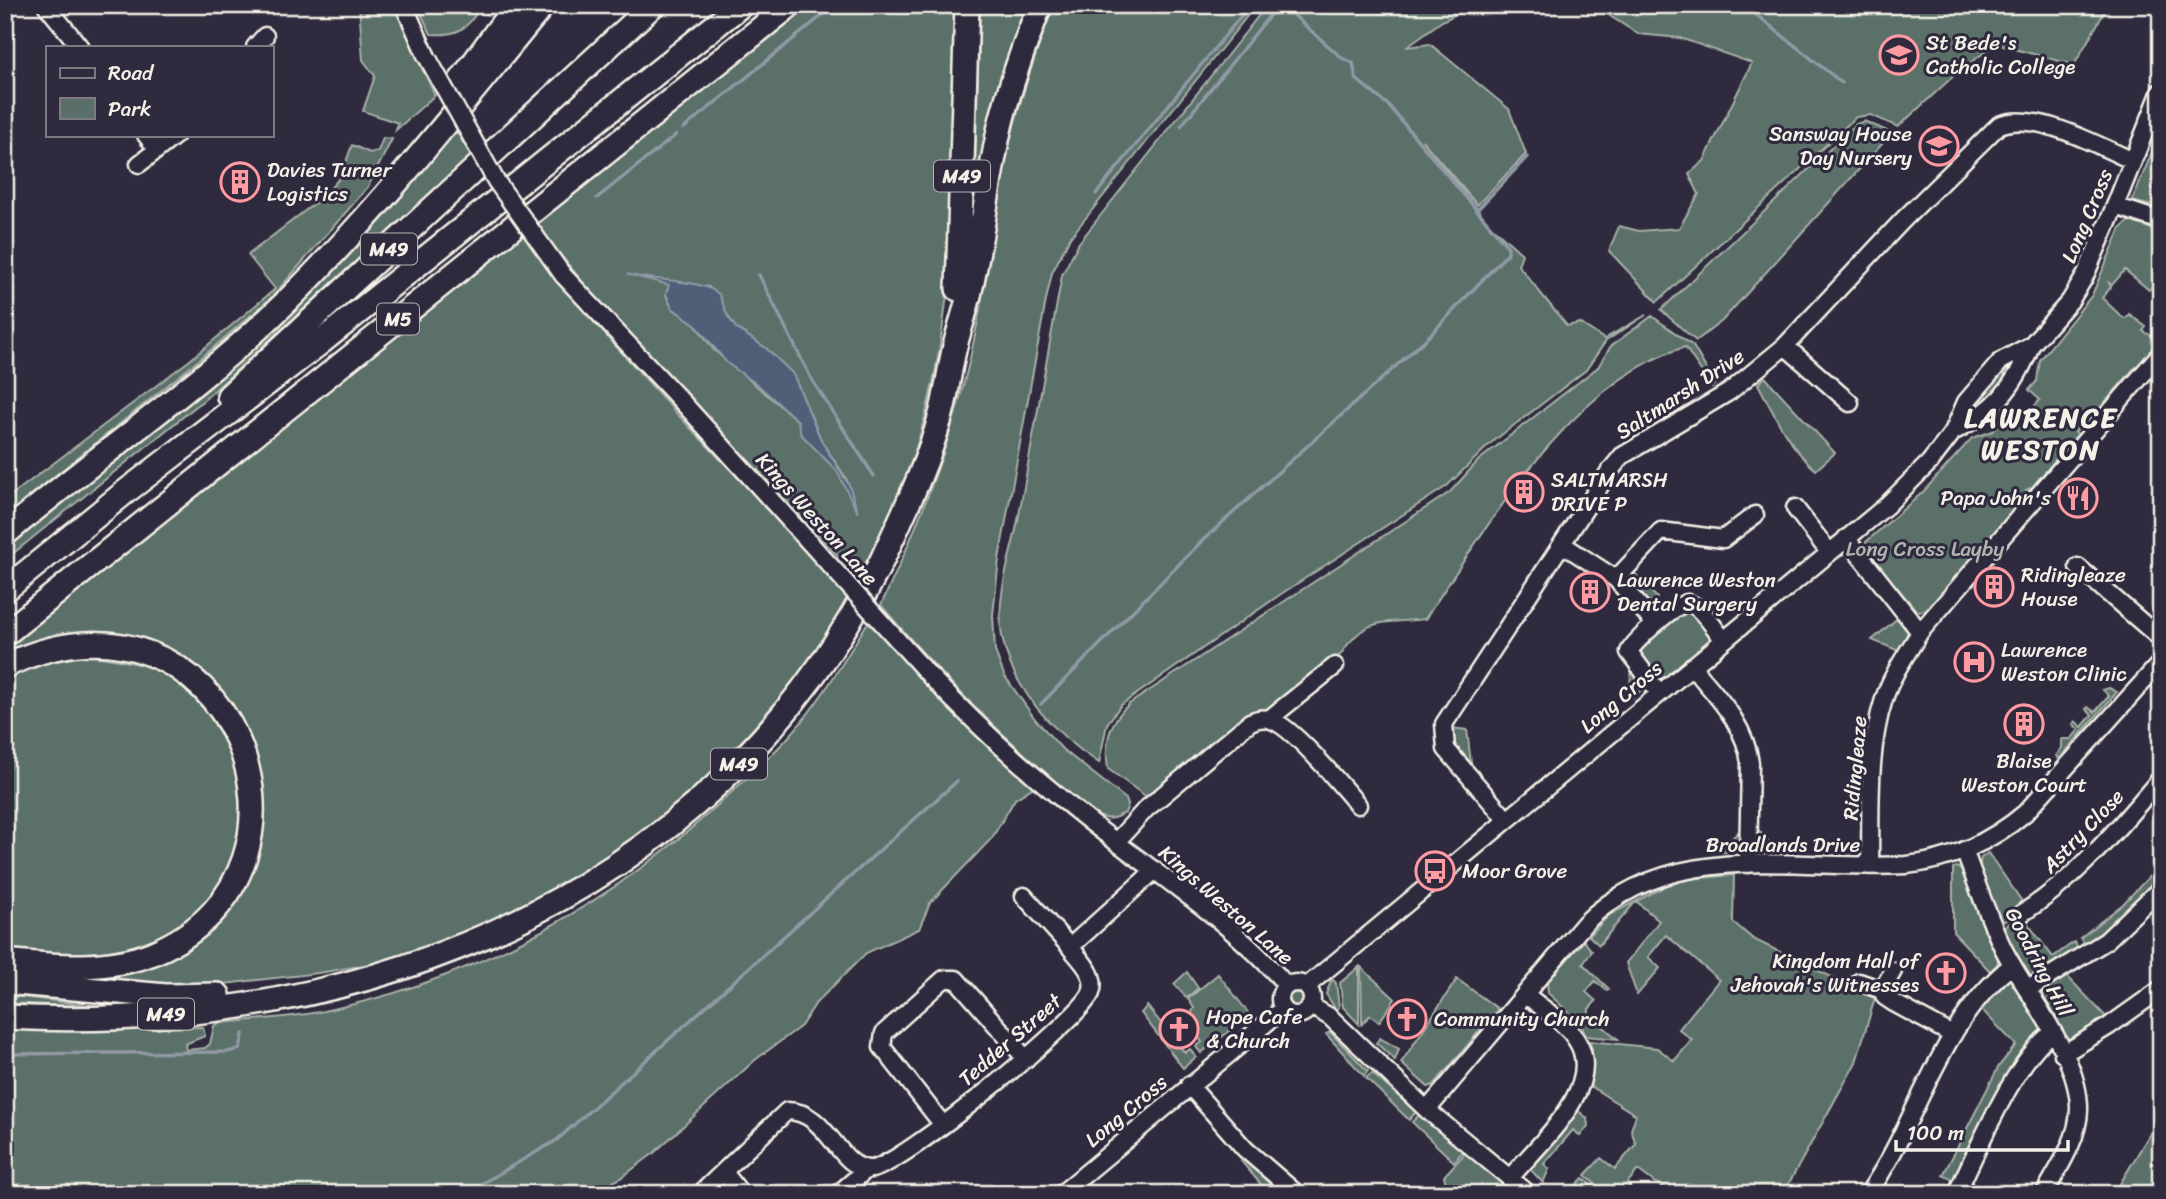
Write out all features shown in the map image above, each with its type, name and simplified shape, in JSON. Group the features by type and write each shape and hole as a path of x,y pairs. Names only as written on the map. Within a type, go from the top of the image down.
{"highway":[{"path":"369,213 516,5"},
{"path":"5,534 233,350 282,306 369,213 543,5"},
{"name":"M49","path":"124,493 653,5"},
{"name":"M5","path":"5,590 124,493 332,334 741,5"},
{"name":"M5","path":"5,634 790,5"},
{"name":"M49","path":"5,1017 127,1018 271,1002 391,971 476,942 560,901 639,851 742,762 822,666 872,584 919,478 936,430 955,346 967,5"},
{"path":"955,346 971,289 1001,123 1021,53 1040,5"},
{"path":"5,666 54,648 89,644 144,651 176,667 203,688 231,725 248,766 252,803 248,843 232,882 211,912 182,936 151,953 99,965 5,961"},
{"path":"5,982 166,996 326,987"}],"street":[{"path":"46,5 79,46"},
{"name":"Kings Weston Lane","path":"404,5 426,55 496,181 562,275 687,406 930,676 1024,768 1116,842 1156,870 1260,956 1287,986"},
{"name":"Long Cross","path":"1307,986 1355,949 1506,820 1886,506 1913,480 1953,432 1966,402 2001,362 2031,345 2061,313 2077,290 2115,206 2161,91"},
{"name":"Saltmarsh Drive","path":"1506,820 1446,749 1444,724 1622,456 1729,392 1785,346 1902,221 1999,125 2016,120 2034,121 2133,161"},
{"path":"147,136 156,149"},
{"path":"139,164 175,136"},
{"path":"2115,206 2161,221"},
{"name":"Long Cross","path":"1953,432 1986,414 2019,376 2031,345"},
{"path":"1785,346 1850,403"},
{"name":"Ridingleaze","path":"1870,866 1874,751 1879,716 1893,676 1920,632 2161,353"},
{"path":"1800,509 1829,552"},
{"path":"1616,579 1659,524 1718,539 1731,536 1755,515"},
{"path":"1727,516 1739,528"},
{"path":"1846,538 1920,632"},
{"path":"1562,544 1616,579 1655,624"},
{"path":"2078,567 2161,639"},
{"path":"1659,693 1629,652 1655,624 1681,604 1688,603 1695,607 1723,639"},
{"name":"Broadlands Drive","path":"1427,1110 1586,923 1617,897 1679,869 1748,864 1919,864 1964,850 1999,832 2025,813 2161,662"},
{"path":"1116,842 1146,809 1250,722 1269,719 1335,666"},
{"path":"1692,666 1735,720 1747,747 1750,763 1748,864"},
{"path":"1269,719 1320,762 1358,805"},
{"name":"Astry Close","path":"2025,906 2060,887 2092,856 2161,778"},
{"name":"Goodring Hill","path":"1964,850 1994,929 2052,1033 2077,1086 2078,1120 2066,1154 2044,1194"},
{"path":"1070,947 1156,870"},
{"path":"2027,990 2106,941 2161,888"},
{"name":"Tedder Street","path":"838,1194 867,1169 880,1168 943,1125 1026,1059 1090,995 1089,973 1024,895"},
{"path":"1868,1194 1953,1035 1981,992 2012,965"},
{"path":"1882,990 1892,971"},
{"path":"943,1125 882,1047 881,1040 884,1034 944,979 956,979 1026,1059"},
{"path":"1297,982 1307,986 1312,995 1311,1006 1301,1015 1291,1014 1283,1009 1281,994 1287,986 1297,982"},
{"path":"1859,982 1882,990 1894,1003 1953,1035"},
{"path":"2063,1054 2161,989"},
{"path":"1510,1178 1577,1097 1585,1071 1577,1040 1525,993"},
{"path":"1311,1006 1341,1027 1427,1110 1529,1194"},
{"name":"Long Cross","path":"1061,1194 1283,1009"},
{"path":"1956,1194 2011,1086 2041,1043 2052,1033"},
{"path":"1189,1086 1245,1149 1297,1194"},
{"path":"700,1194 787,1111 811,1115 853,1162 867,1169"},
{"path":"725,1173 741,1194"}],"green space":[{"path":"359,5 397,5 415,54 435,95 396,130 398,123 363,111 375,76 363,60"},
{"path":"417,5 479,5 479,8 470,22 460,30 447,34 431,34"},
{"path":"811,5 959,5 952,232 940,344 929,400 914,454 896,502 860,580 585,285 536,225","holes":["664,282 709,287 736,328 767,349 793,374 822,442 846,478 857,509 837,471 801,434 798,421 713,349 695,324 672,308 666,295 670,286"]},
{"path":"980,5 1030,5 974,205"},
{"path":"1054,5 1256,5 1069,239 1052,273 999,559 993,615 995,651 1004,675 1035,719 1062,749 1126,799 1128,805 1125,813 1110,818 1098,816 1084,807 1008,739 942,674 881,605 924,507 958,405 975,335 1010,141"},
{"path":"1267,5 1351,5 1381,14 1411,5 1474,5 1442,21 1406,47 1430,44 1509,109 1526,154 1477,205 1422,140 1489,224 1522,254 1518,265 1567,326 1580,323 1604,339 1646,315 1606,341 1586,370 1491,443 1447,486 1281,594 1121,705 1107,724 1099,763 1067,739 1025,692 1007,656 1000,621 1002,590 1019,515 1062,275 1078,244"},
{"path":"1593,5 2098,5 2105,11 2074,65 1996,44 1959,71 1898,127 1871,115 1856,117 1657,302 1609,251 1619,226 1639,231 1679,228 1699,194 1689,174 1704,161 1752,63 1680,38 1638,34"},
{"path":"1864,121 1892,133 1722,321 1696,341 1661,310 1856,124"},
{"path":"454,128 471,156 205,399 5,560 5,544 216,374"},
{"path":"2161,130 2161,170 2154,189 2161,192 2161,208 2132,201"},
{"path":"383,138 392,139 368,187 272,297 199,360 5,516 5,500 190,360 275,289 248,255 324,196 341,176 352,145 370,153 378,151"},
{"name":"Long Cross Layby","path":"2129,221 2161,232 2161,276 2149,290 2125,270 2112,285 2109,283 2111,287 2102,298 2122,317 2126,318 2129,314 2146,327 2143,331 2161,341 2161,345 2148,360 2136,366 2083,428 2080,427 2075,432 2078,434 2032,487 2026,490 2028,492 2014,513 1931,610 1917,611 1867,553 1866,542 1923,492 1972,438 1993,431 2014,406 2026,416 2040,400 2029,390 2037,381 2040,360 2092,295 2121,228"},
{"path":"523,235 566,291 681,418 852,597 802,669 746,736 684,798 615,852 542,898 463,934 381,961 294,976 195,986 153,986 93,979 136,971 177,956 202,939 235,903 255,862 263,818 260,774 246,732 222,694 188,664 144,643 99,634 62,637 5,657 5,650"},
{"path":"1652,316 1693,346 1715,384 1712,387 1685,347 1644,364 1606,390 1570,423 1536,461 1476,542 1425,619 1376,624 1359,633 1341,654 1148,798 1108,769 1110,734 1117,718 1129,704 1450,492 1479,460 1598,367 1611,346"},
{"path":"2004,366 2014,374 1982,410 1972,402"},
{"path":"1765,377 1835,453 1816,470 1790,441 1777,419 1758,384"},
{"path":"1630,568 1657,598 1650,604 1627,578"},
{"path":"1682,610 1692,611 1709,633 1709,640 1667,678 1657,678 1636,653 1637,648"},
{"path":"1900,616 1908,632 1899,651 1872,640"},
{"path":"870,619 1035,786 1015,799 992,838 930,903 919,929 866,953 816,1003 801,1026 755,1060 654,1153 621,1178 589,1194 5,1194 5,1026 114,1030 203,1027 205,1036 185,1044 186,1050 205,1048 210,1044 214,1026 219,1023 307,1014 378,998 490,957 595,900 644,866 691,828 793,732 824,691"},
{"path":"85,655 137,664 161,672 184,686 214,718 231,747 243,790 238,834 230,865 224,880 208,904 142,948 92,957 5,951 5,680 35,665"},
{"path":"1632,670 1644,688 1627,701"},
{"path":"2109,688 2117,692 2059,759 2056,756 2062,748 2062,739 2071,739 2079,730 2073,724 2075,721 2082,727 2092,715 2086,709 2088,707 2095,712 2109,696 2103,690"},
{"path":"1451,728 1467,730 1471,763 1453,743"},
{"path":"1755,826 1779,854 1765,853 1758,849"},
{"path":"1743,827 1740,848 1733,852 1719,852"},
{"path":"1988,853 2021,900 2017,914 1999,924 1979,868 1981,858"},
{"path":"2161,864 2161,881 2088,948 2080,938 2123,904"},
{"path":"1957,867 1966,874 1999,954 1997,965 1990,971 1953,932 1953,868"},
{"path":"1734,875 1733,922 1753,939 1875,998 1856,1062 1783,1194 1721,1194 1703,1186 1684,1192 1669,1190 1638,1170 1627,1183 1630,1186 1623,1194 1606,1194 1585,1175 1601,1158 1615,1169 1636,1144 1631,1130 1636,1115 1590,1086 1592,1048 1589,1041 1657,1048 1674,1061 1692,1040 1679,1029 1719,980 1666,935 1648,957 1660,968 1637,995 1626,963 1659,921 1636,901 1677,880"},
{"path":"1636,901 1599,945 1589,936 1609,915"},
{"path":"2022,916 2053,957 2074,942 2082,952 2030,978 2001,928"},
{"path":"1584,941 1592,951 1583,964 1609,989 1607,991 1595,981 1586,992 1596,1001 1589,1009 1589,1015 1618,1039 1586,1036 1580,1023 1548,993 1547,981"},
{"path":"1359,967 1359,1024 1343,1007 1340,983"},
{"path":"1361,967 1395,999 1379,1022 1370,1015 1362,1024"},
{"path":"1187,972 1198,988 1187,998 1174,984"},
{"path":"1218,974 1250,1015 1201,1053 1196,1047 1202,1042 1187,1022 1194,1008 1188,999"},
{"path":"2066,975 2109,1020 2072,1040 2064,1037 2041,999 2043,988"},
{"path":"1332,979 1336,983 1339,1007 1336,1010 1326,994"},
{"path":"1457,979 1498,1009 1434,1085 1428,1087 1401,1063"},
{"path":"2008,979 2013,981 2041,1025 2042,1035 1955,1181 1943,1175 1999,1066 2016,1045 1979,1007"},
{"path":"1296,989 1303,992 1306,999 1303,1006 1296,1009 1289,1006 1286,999 1289,992"},
{"path":"5,995 104,1007 5,1003"},
{"path":"1147,1006 1185,1053 1190,1049 1196,1057 1183,1068 1141,1013"},
{"path":"1330,1032 1368,1071 1364,1076 1326,1034"},
{"path":"1380,1038 1399,1049 1395,1060 1376,1043"},
{"path":"1372,1073 1416,1112 1409,1120 1366,1078"},
{"path":"1576,1109 1587,1118 1588,1126 1580,1136 1573,1130 1544,1164 1549,1169 1543,1183 1529,1168"},
{"path":"1419,1115 1463,1151 1454,1162 1412,1122"},
{"path":"2161,1115 2161,1194 2114,1194"},
{"path":"1465,1153 1515,1194 1449,1194 1444,1176"},
{"path":"1245,1159 1286,1194 1269,1194 1241,1161"},
{"path":"1583,1178 1602,1194 1555,1194 1551,1190 1556,1187 1573,1188"}],"water":[{"path":"627,274 700,285 719,294 727,315 736,328 767,349 793,374 822,442 849,485 858,513 837,471 801,434 798,421 758,385 727,363 695,324 672,308 666,294 669,285"}],"waterway":[{"path":"487,14 488,5"},
{"path":"683,129 835,5"},
{"path":"1096,194 1250,5"},
{"path":"1181,126 1278,5"},
{"path":"1041,704 1202,541 1428,337 1508,253 1508,247 1388,105 1356,79 1353,63 1342,58 1282,5"},
{"path":"1744,5 1842,83"},
{"path":"597,198 676,135"},
{"path":"1476,211 1527,157"},
{"path":"759,275 812,380 874,476"},
{"path":"464,1194 557,1140 957,781"},
{"path":"5,1054 228,1052 240,1049 243,1034"}],"place":[{"name":"St Bede's Catholic College","path":"1899,55"},
{"name":"Sansway House Day Nursery","path":"1939,146"},
{"name":"Davies Turner Logistics","path":"240,182"},
{"name":"SALTMARSH DRIVE P","path":"1524,492"},
{"name":"Papa John's","path":"2078,498"},
{"name":"Ridingleaze House","path":"1994,587"},
{"name":"Lawrence Weston Dental Surgery","path":"1590,592"},
{"name":"Lawrence Weston Clinic","path":"1974,662"},
{"name":"Blaise Weston Court","path":"2024,724"},
{"name":"Moor Grove","path":"1435,871"},
{"name":"Kingdom Hall of Jehovah's Witnesses","path":"1946,973"},
{"name":"Community Church","path":"1407,1019"},
{"name":"Hope Cafe & Church","path":"1179,1029"}],"district":[{"name":"LAWRENCE WESTON","path":"2041,433"}]}
